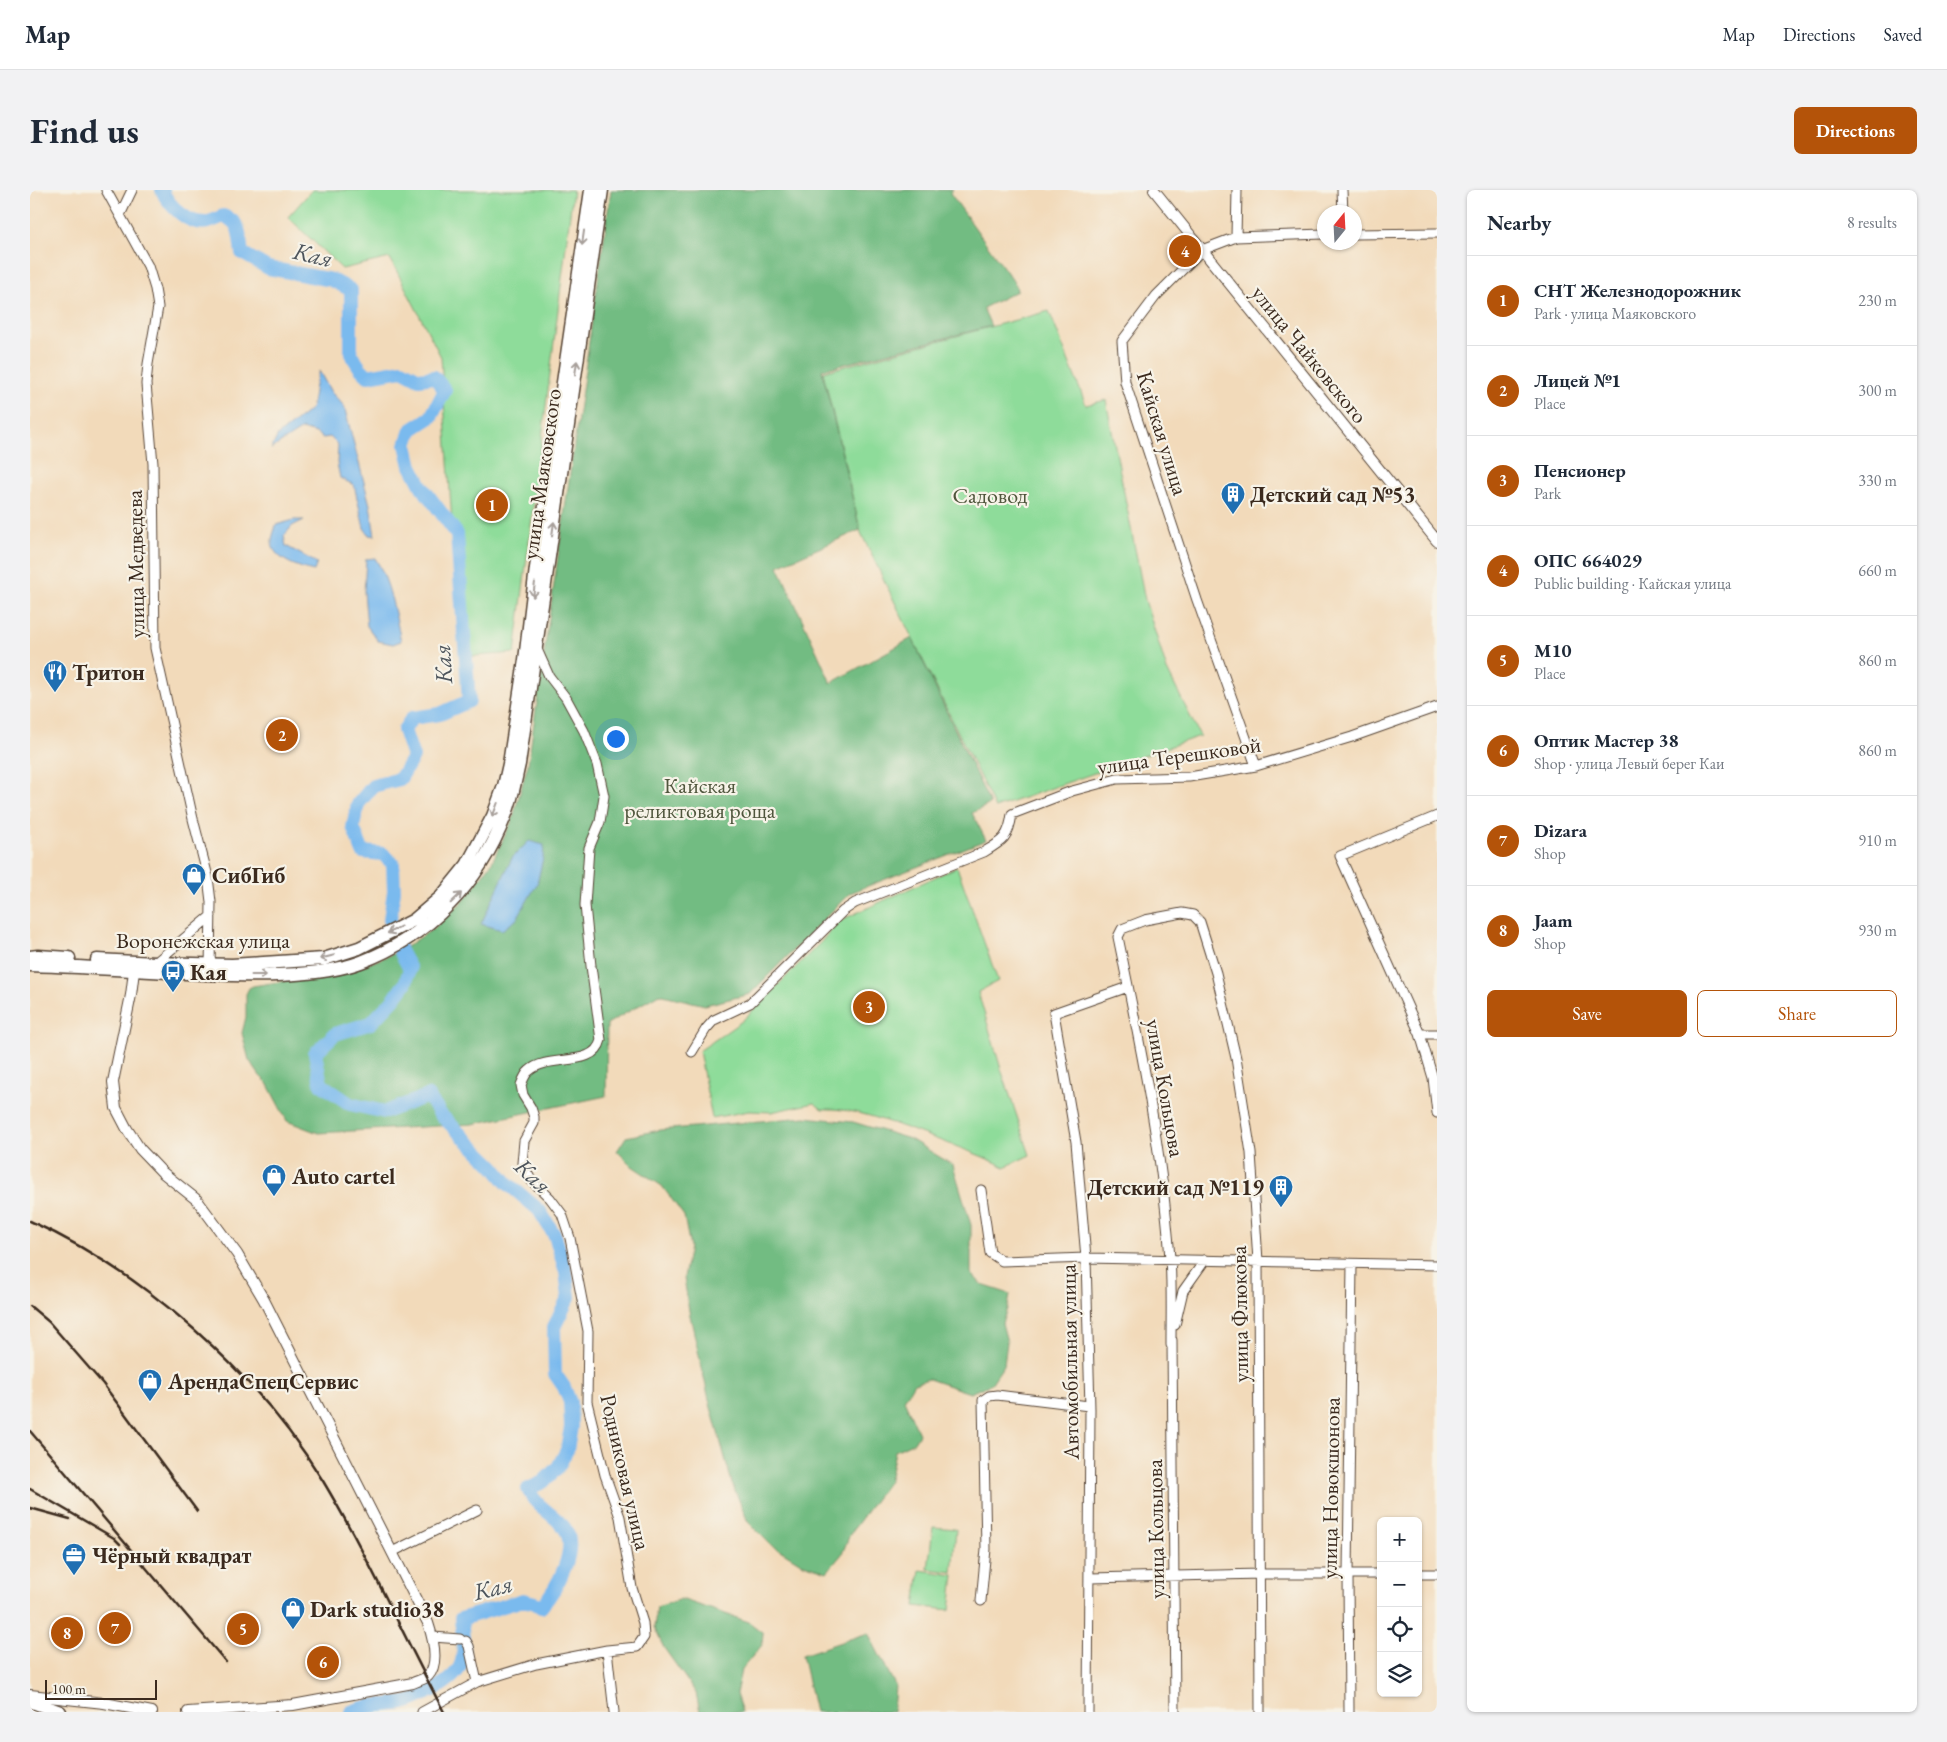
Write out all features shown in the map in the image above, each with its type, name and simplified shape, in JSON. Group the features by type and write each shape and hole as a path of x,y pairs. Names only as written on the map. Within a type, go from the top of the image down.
{"main road":[{"name":"улица Маяковского","path":"417,925 455,882 467,865 493,816 504,786 525,660 536,568 590,190"},
{"name":"улица Маяковского","path":"417,925 462,892 488,854 506,815 519,764 602,190"},
{"name":"Воронежская улица","path":"32,959 135,967 210,969 232,965 324,959 359,948 417,925"},
{"name":"Воронежская улица","path":"135,967 155,964 267,975 338,968 361,962 380,953 417,925"},
{"path":"30,1701 60,1712"}],"street":[{"name":"улица Медведева","path":"106,190 148,266 158,307 146,384 153,464 155,648 192,819 208,877 211,916 210,969"},
{"path":"120,215 132,190"},
{"name":"улица Чайковского","path":"1154,190 1437,541"},
{"path":"1236,237 1237,190"},
{"path":"1342,190 1342,205"},
{"path":"1362,234 1437,233"},
{"name":"Кайская улица","path":"1256,766 1197,600 1125,382 1122,340 1156,296 1202,250 1236,237 1317,234"},
{"name":"Родниковая улица","path":"536,646 549,676 566,698 584,731 597,764 604,796 600,822 589,848 585,905 600,1029 600,1046 594,1053 586,1057 549,1062 536,1066 527,1072 521,1085 523,1095 534,1117 534,1123 524,1141 522,1163 531,1180 550,1198 562,1214 570,1238 588,1331 587,1402 605,1475 620,1517 632,1588 644,1630 643,1640 637,1646 607,1650"},
{"name":"улица Терешковой","path":"692,1052 714,1020 750,1003 842,911 855,903 984,852 998,844 1007,834 1012,814 1072,791 1117,778 1189,777 1256,766 1352,737 1437,707"},
{"path":"1437,816 1340,856 1420,1034 1433,1078 1437,1113"},
{"name":"улица Кольцова","path":"1175,1712 1175,1575 1170,1260 1160,1161 1138,1027 1118,937 1122,929 1145,920 1182,912 1193,915 1200,922"},
{"path":"155,964 211,916"},
{"name":"улица Флюкова","path":"1200,922 1216,973 1236,1058 1251,1153 1258,1261 1260,1712"},
{"path":"135,967 113,1082 116,1108 140,1149 162,1172 197,1200 238,1254 264,1300 433,1637 434,1664 427,1677 413,1683 293,1705 188,1712"},
{"name":"Автомобильная улица","path":"1088,1712 1090,1406 1086,1258 1076,1142 1054,1013 1128,987"},
{"path":"1420,1034 1437,1034"},
{"path":"981,1190 990,1253 1002,1261 1086,1258 1437,1265"},
{"name":"улица Кольцова","path":"1171,1345 1183,1291 1205,1260"},
{"name":"улица Новокшонова","path":"1348,1712 1352,1264"},
{"path":"981,1601 986,1549 986,1474 981,1406 983,1400 989,1396 996,1395 1090,1406"},
{"path":"392,1552 477,1510"},
{"path":"1090,1578 1175,1575 1377,1574"},
{"path":"1422,1574 1437,1574"},
{"path":"433,1637 463,1641 477,1682"},
{"path":"422,1712 477,1682 536,1664 607,1650 614,1712"},
{"path":"30,1695 103,1708 152,1712"}],"green space":[{"path":"312,190 573,190 515,653 461,657 441,357 390,258 342,269 288,217"},
{"name":"Кайская реликтовая роща","path":"611,190 953,190 950,193 1016,285 1017,291 983,308 991,326 822,370 860,530 778,566 831,683 912,638 990,804 972,813 986,840 850,893 750,994 705,1005 659,994 607,1024 606,1096 473,1124 318,1133 287,1121 267,1083 249,1060 242,1033 246,1017 246,994 249,988 253,986 353,970 400,951 433,929 463,901 491,864 512,821 528,764"},
{"name":"Садовод","path":"1049,311 1086,405 1106,400 1145,600 1167,670 1200,736 995,808 861,533 823,372"},
{"path":"957,867 998,981 978,992 1030,1155 1005,1167 971,1152 890,1122 845,1110 822,1109 814,1103 771,1112 749,1111 712,1118 699,1051 742,1021 821,942 839,921"},
{"path":"805,1117 853,1122 910,1139 953,1165 971,1225 971,1273 982,1285 1010,1294 1002,1323 1007,1342 1004,1365 991,1384 970,1393 929,1379 914,1383 904,1400 919,1434 914,1442 895,1451 889,1481 850,1534 842,1554 827,1572 801,1563 770,1544 748,1522 732,1483 710,1404 689,1311 684,1277 690,1247 684,1216 662,1186 632,1166 617,1151 626,1137 660,1130"},
{"path":"933,1527 956,1529 952,1572 928,1569"},
{"path":"920,1570 954,1575 950,1610 915,1606"},
{"path":"681,1599 749,1622 763,1633 762,1645 741,1670 736,1694 742,1712 700,1712 696,1693 664,1648 654,1627 657,1607"},
{"path":"868,1633 895,1685 893,1712 815,1712 802,1655"}],"water":[{"path":"319,371 331,392 344,406 370,505 375,536 369,535 364,528 354,485 340,478 337,463 338,445 330,437 323,438 316,433 302,429 271,449 278,435 311,409"},
{"path":"294,520 304,520 292,526 284,536 286,546 317,563 314,571 287,562 276,553 273,547 272,539 276,525"},
{"path":"375,558 385,577 401,641 393,644 378,641 367,626 364,592 366,559"},
{"path":"529,841 544,845 537,884 516,920 502,930 481,924 512,858"}],"waterway":[{"name":"Кая","path":"162,190 174,208 187,218 201,223 223,216 234,222 240,235 242,253 268,268 332,280 351,290 351,354 368,376 402,370 419,379 434,377 445,390 431,417 411,430 406,445 411,466 422,487 457,534 469,701 440,714 412,718 404,730 413,757 400,779 373,786 358,804 353,827 363,852 383,854 393,864 394,891 390,919 400,951 410,969 405,984 371,1023 335,1034 315,1053 321,1084 350,1104 385,1112 428,1096 441,1115 493,1166 507,1183 539,1210 555,1236 566,1272 569,1297 554,1327 555,1374 564,1387 570,1402 571,1427 567,1450 558,1467 543,1482 528,1489 539,1505 559,1521 568,1535 568,1556 559,1579 541,1607 535,1603 523,1600 461,1619 462,1661 459,1669 445,1683 423,1696 408,1702 371,1706 351,1712"}],"railway":[{"path":"30,1221 73,1243 115,1268 156,1298 195,1330 232,1365 266,1402 296,1441 323,1481 370,1567 444,1712"},
{"path":"30,1306 49,1322 103,1384 197,1511"},
{"path":"30,1431 226,1662"},
{"path":"30,1489 114,1538 120,1544"},
{"path":"30,1508 70,1519"}],"place":[{"name":"ОПС 664029","path":"1185,251"},
{"name":"СНТ Железнодорожник","path":"492,505"},
{"name":"Детский сад №53","path":"1233,515"},
{"name":"Тритон","path":"55,693"},
{"name":"Лицей №1","path":"282,735"},
{"name":"СибГиб","path":"194,896"},
{"name":"Кая","path":"173,993"},
{"name":"Пенсионер","path":"869,1007"},
{"name":"Auto cartel","path":"274,1197"},
{"name":"Детский сад №119","path":"1281,1208"},
{"name":"АрендаСпецСервис","path":"150,1402"},
{"name":"Чёрный квадрат","path":"74,1576"},
{"name":"Dizara","path":"115,1628"},
{"name":"M10","path":"243,1629"},
{"name":"Dark studio38","path":"293,1630"},
{"name":"Jaam","path":"67,1633"},
{"name":"Оптик Мастер 38","path":"323,1662"}]}
